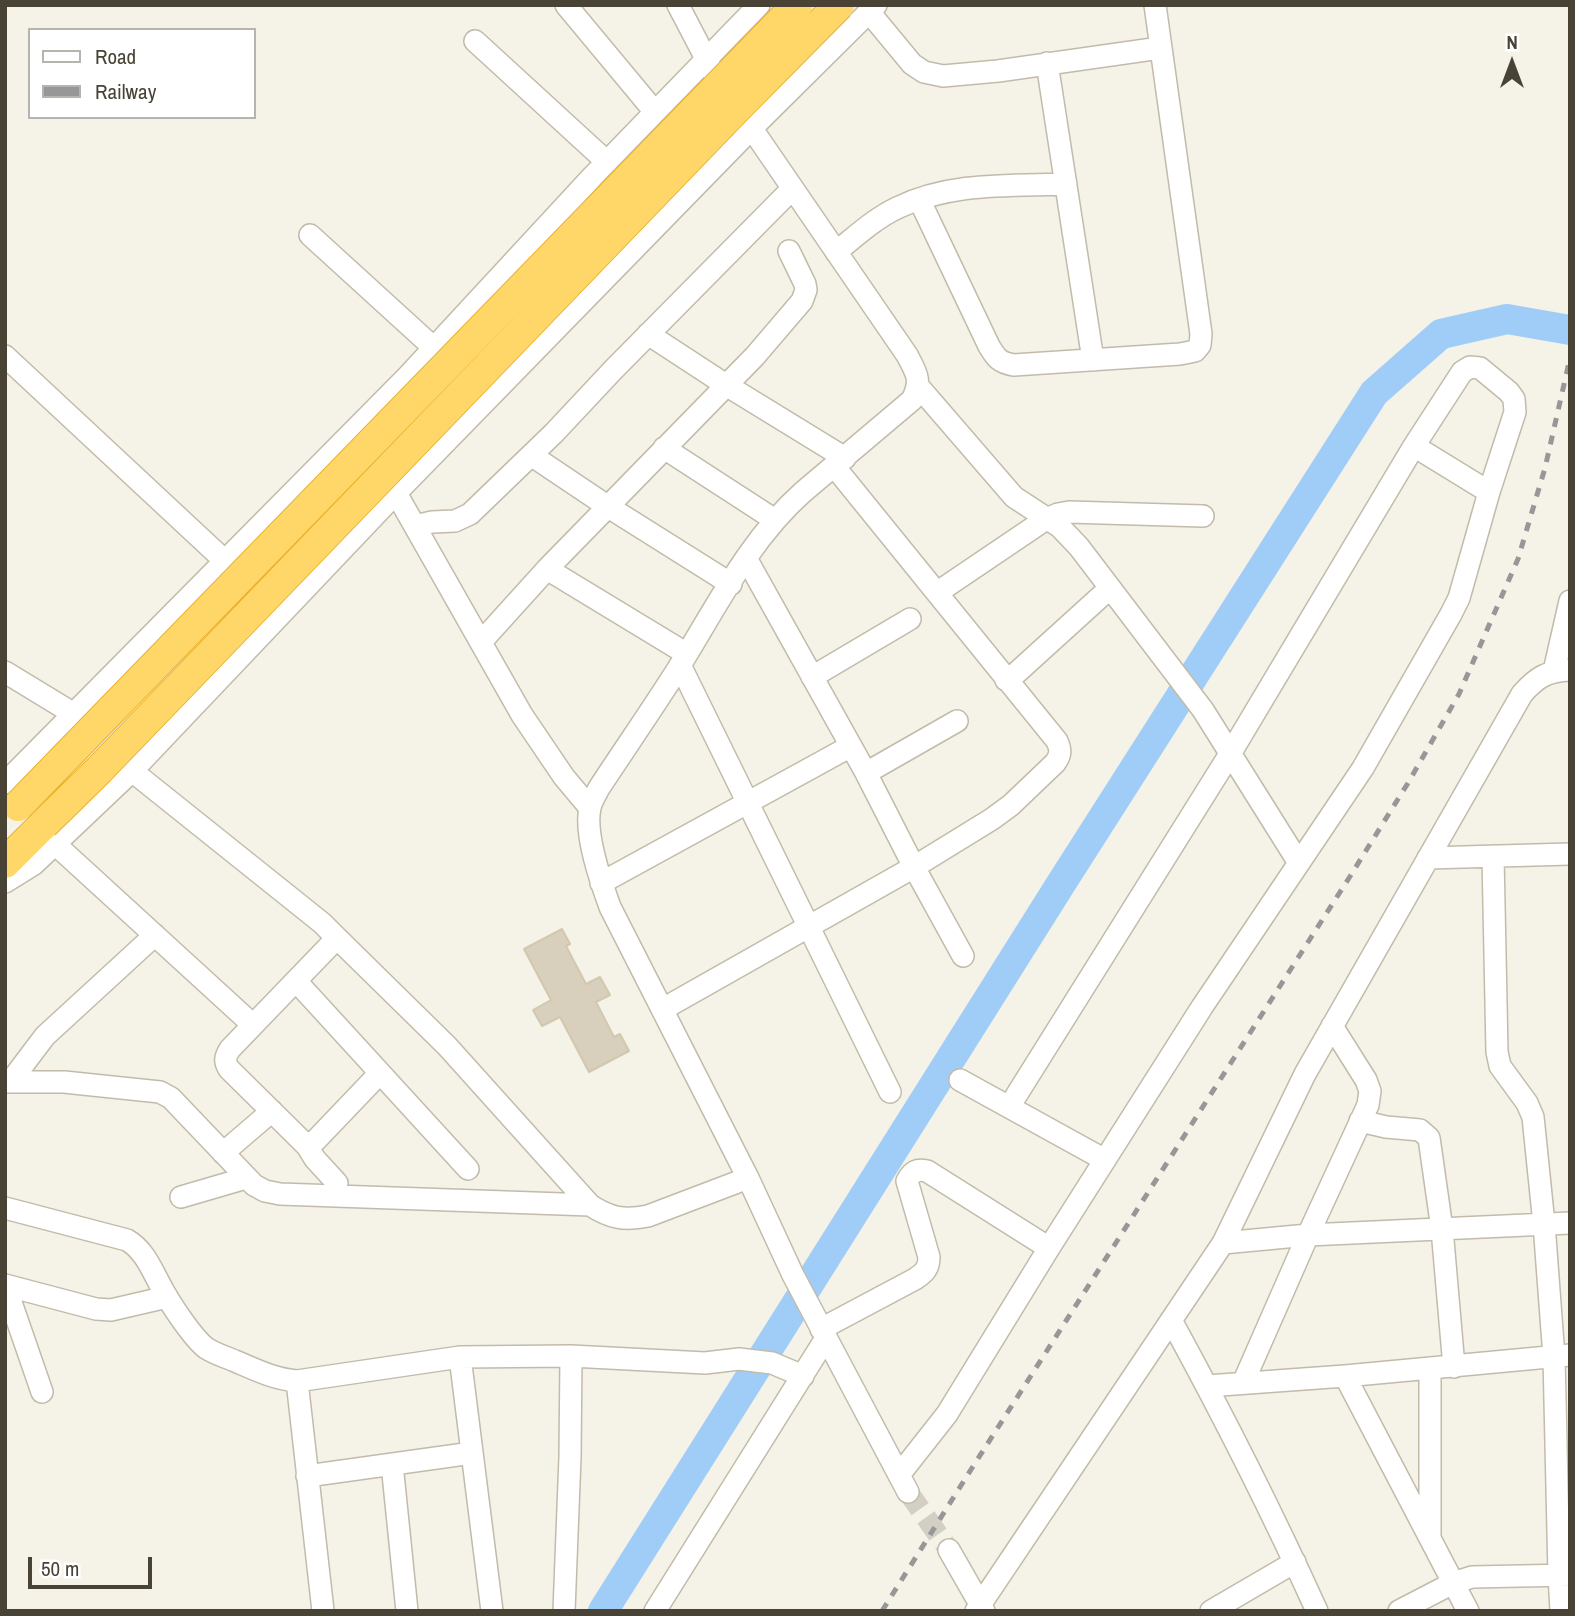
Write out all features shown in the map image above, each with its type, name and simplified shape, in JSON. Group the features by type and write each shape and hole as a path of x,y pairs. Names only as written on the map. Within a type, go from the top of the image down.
{"highway":[{"path":"10,803 722,85 797,5"},
{"path":"5,863 50,834 99,770 839,5"}],"street":[{"path":"566,5 655,112"},
{"path":"678,5 713,72 907,355 915,370 919,387 1014,497 1069,535 1196,700 1299,863"},
{"path":"10,803 74,714 408,376 607,162 759,5"},
{"path":"919,199 989,346 1005,364 1195,351 1200,345 1201,334 1155,5"},
{"path":"5,882 34,864 50,834 132,771 396,493 751,129 873,9 912,64 924,72 943,76 1160,48"},
{"path":"475,41 607,162"},
{"path":"1047,63 1093,360"},
{"path":"836,253 895,208 919,199 964,187 1066,184"},
{"path":"415,526 455,521 470,514 554,433 792,189"},
{"path":"310,235 434,348"},
{"path":"481,642 607,506 755,356 804,297 805,284 789,251"},
{"path":"648,334 840,462 1061,749 1055,763 1011,805 992,819 914,867 663,1009"},
{"path":"5,356 225,561"},
{"path":"919,387 912,400 796,498 746,558 684,660 599,788 590,808 588,829 601,883 610,907 748,1178 793,1275 904,1484 1202,1007 1374,750 1451,614 1459,598 1515,412 1514,399 1480,368 1470,367 1462,372 1414,446 1230,754 1009,1107"},
{"path":"1414,446 1489,492"},
{"path":"664,448 775,520"},
{"path":"531,455 731,584"},
{"path":"396,493 522,715 564,776 590,808"},
{"path":"938,592 1058,513 1203,516"},
{"path":"746,558 866,773 963,956"},
{"path":"547,569 684,660 747,804 890,1092"},
{"path":"1006,680 1110,588"},
{"path":"949,1550 980,1608 1223,1243 1305,1073 1522,694 1535,680 1562,670 1570,601"},
{"path":"812,677 911,620"},
{"path":"5,672 74,714"},
{"path":"866,773 957,722"},
{"path":"601,883 851,746"},
{"path":"132,771 322,923 447,1046 590,1205 605,1215 631,1219 648,1216 748,1178"},
{"path":"50,834 253,1025"},
{"path":"1428,858 1570,854"},
{"path":"1493,856 1497,1052 1500,1066 1527,1103 1533,1118 1562,1356 1564,1575 1561,1611"},
{"path":"8,1082 46,1037 155,935"},
{"path":"337,938 225,1056 229,1069 307,1146 337,1183"},
{"path":"296,981 468,1169"},
{"path":"1244,1384 1368,1105 1370,1091 1366,1080 1332,1027"},
{"path":"307,1146 316,1140 380,1073"},
{"path":"960,1080 1105,1160"},
{"path":"8,1082 64,1082 160,1092 171,1098 246,1178 265,1191 280,1194 590,1205"},
{"path":"223,1153 272,1111"},
{"path":"1360,1121 1420,1130 1429,1138 1442,1230 1454,1367"},
{"path":"655,1611 803,1376 820,1326 915,1279 929,1266 929,1257 907,1181 911,1173 918,1169 927,1171 1049,1248"},
{"path":"181,1196 246,1178"},
{"path":"5,1208 127,1240 137,1246 167,1297 206,1348 270,1376 297,1381 460,1357 571,1356 705,1363 739,1359 772,1363 803,1376"},
{"path":"1223,1243 1308,1235 1570,1223"},
{"path":"5,1285 96,1309 111,1310 167,1297"},
{"path":"5,1285 42,1391"},
{"path":"1171,1320 1207,1386 1317,1611"},
{"path":"564,1611 571,1356"},
{"path":"1207,1386 1562,1356"},
{"path":"460,1357 492,1611"},
{"path":"1430,1369 1430,1539"},
{"path":"1345,1376 1468,1611"},
{"path":"297,1381 323,1611"},
{"path":"307,1476 472,1453"},
{"path":"392,1464 407,1611"},
{"path":"1211,1611 1295,1562"},
{"path":"1399,1611 1453,1583 1472,1577 1564,1575"}],"building":[{"path":"562,929 570,944 566,946 586,984 600,977 610,995 596,1002 614,1037 620,1034 629,1051 589,1072 560,1017 542,1026 533,1010 551,1000 524,949"}],"waterway":[{"path":"603,1611 1374,393 1441,334 1507,319 1570,330"}],"tunnel":[{"path":"908,1492 949,1550"}],"railway":[{"path":"882,1611 1349,878 1459,694 1518,559 1545,468 1570,358"}]}
